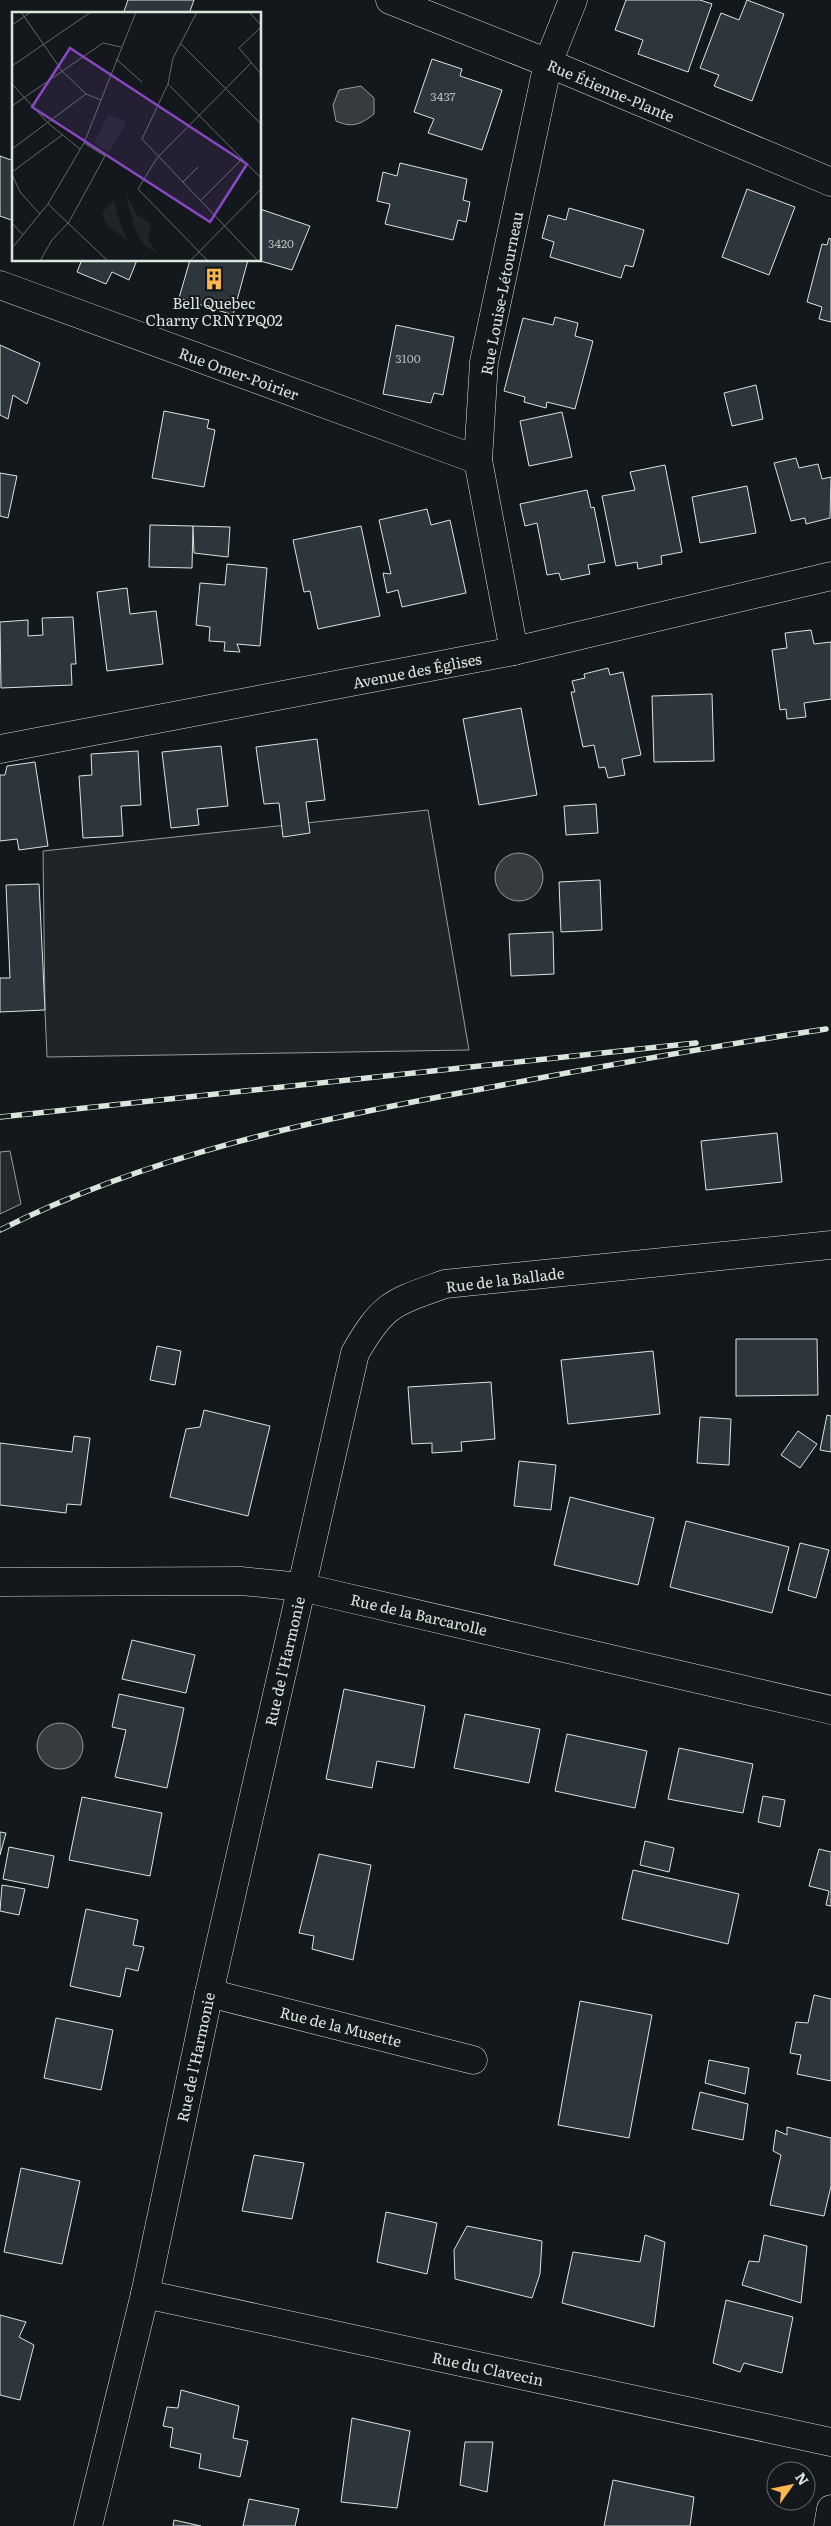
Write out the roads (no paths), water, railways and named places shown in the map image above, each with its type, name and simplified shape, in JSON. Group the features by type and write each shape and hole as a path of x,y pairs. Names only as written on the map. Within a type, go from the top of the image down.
{"street":[{"name":"Rue Étienne-Plante","path":"390,0 548,63 831,182"},
{"name":"Rue Louise-Létourneau","path":"514,651 478,460 484,362 548,63 573,0"},
{"name":"Rue Omer-Poirier","path":"0,285 478,460"},
{"name":"Avenue des Églises","path":"0,749 514,651 831,576"},
{"name":"Rue de la Ballade","path":"300,1587 355,1354 373,1323 388,1306 445,1284 831,1245"},
{"name":"Rue de la Barcarolle","path":"0,1582 241,1581 300,1587 831,1710"},
{"name":"Rue de l'Harmonie","path":"88,2526 145,2294 209,1993 300,1587"},
{"name":"Rue de la Musette","path":"209,1993 473,2060"},
{"name":"Rue du Clavecin","path":"145,2294 831,2442"},
{"path":"828,2526 831,2509"}],"railway":[{"path":"0,1230 114,1181 232,1143 293,1128 353,1114 563,1074 694,1050 826,1029"},
{"path":"0,1117 696,1043"}],"place":[{"name":"Bell Quebec Charny CRNYPQ02","path":"214,279"}]}
